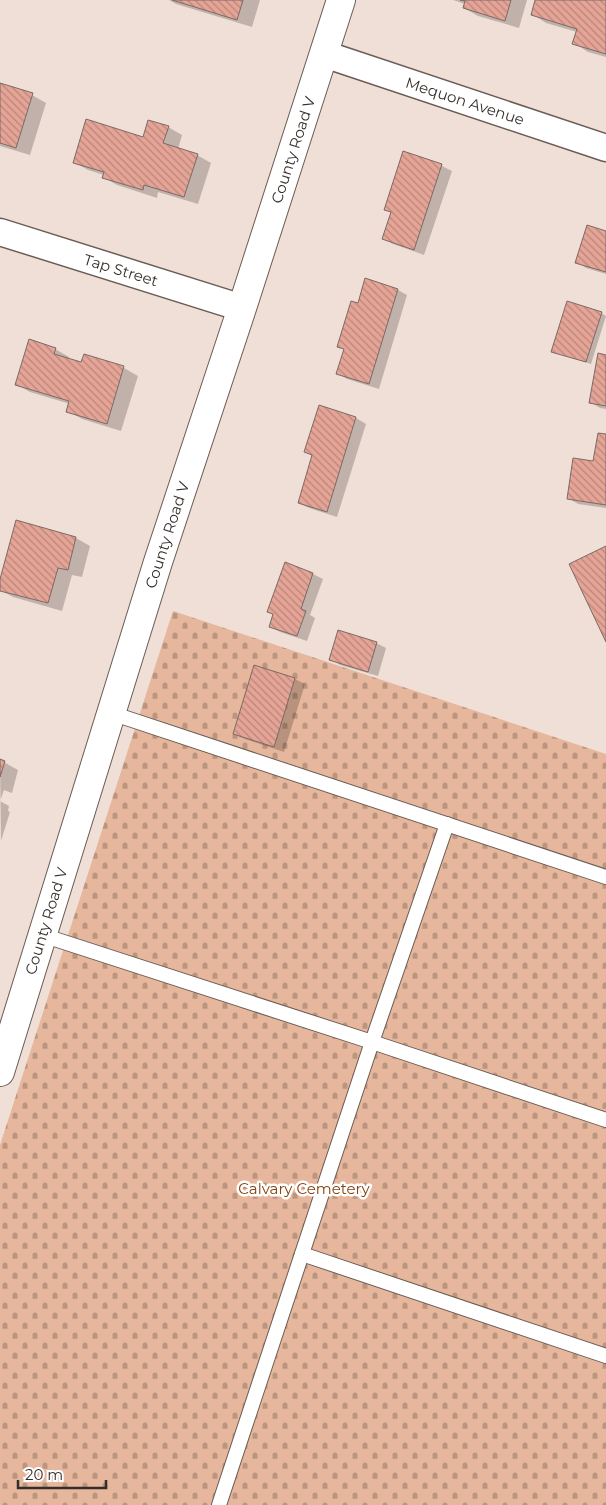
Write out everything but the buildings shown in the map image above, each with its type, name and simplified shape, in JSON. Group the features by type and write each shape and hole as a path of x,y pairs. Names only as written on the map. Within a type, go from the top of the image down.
{"main road":[{"name":"County Road V","path":"0,1072 158,562 341,0"}],"street":[{"name":"Mequon Avenue","path":"324,54 606,148"},
{"name":"Tap Street","path":"0,232 242,308"}],"lane":[{"path":"111,713 606,877"},
{"path":"220,1505 372,1042 447,824"},
{"path":"42,935 606,1120"},
{"path":"302,1254 606,1356"}],"green space":[{"name":"Calvary Cemetery","path":"173,611 606,754 606,1505 0,1505 0,1145"}]}
